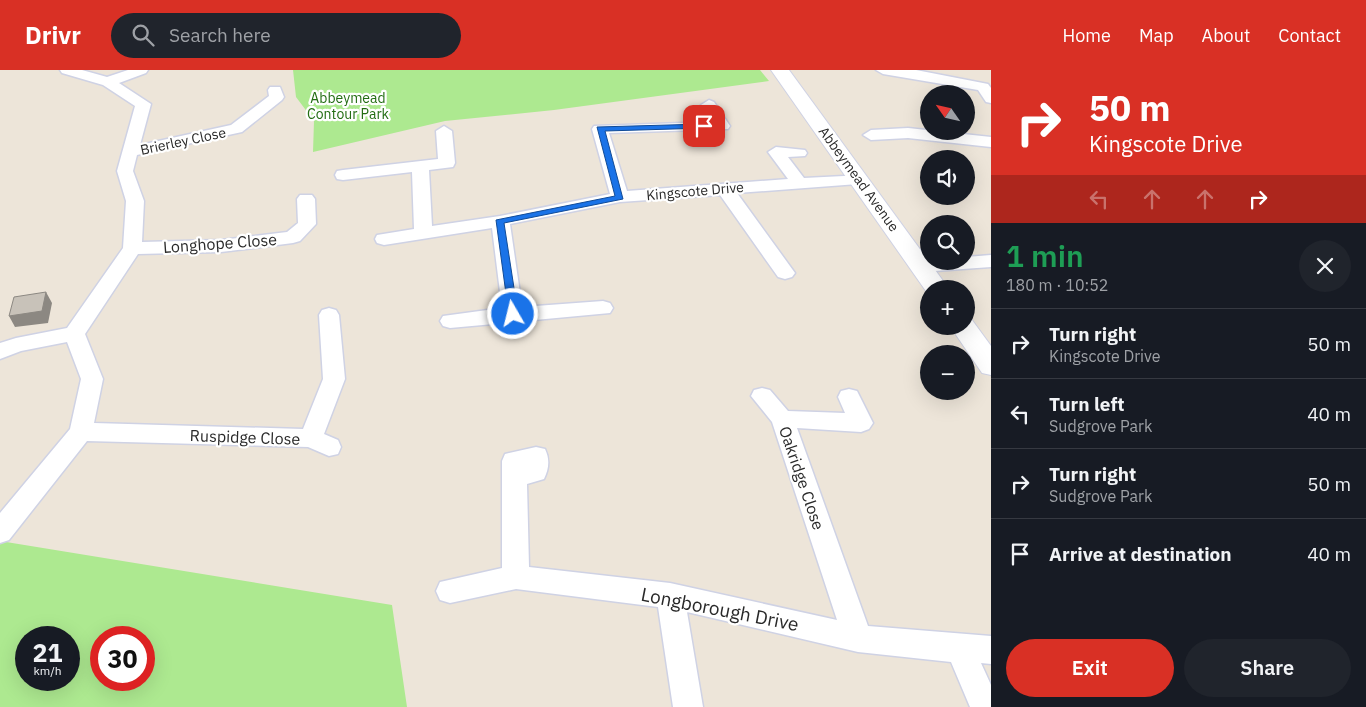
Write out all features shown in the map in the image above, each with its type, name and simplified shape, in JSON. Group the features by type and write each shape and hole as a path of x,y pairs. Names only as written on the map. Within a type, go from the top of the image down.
{"street":[{"path":"0,352 16,346 74,334 132,248 135,201 125,170 143,104 108,82 67,70"},
{"path":"108,82 141,70"},
{"name":"Abbeymead Avenue","path":"780,70 920,265"},
{"path":"883,70 922,75 987,93"},
{"name":"Brierley Close","path":"130,152 239,129 277,97 275,90"},
{"path":"620,197 597,122 722,126 709,105"},
{"path":"343,175 447,163 444,131"},
{"path":"871,135 908,133 991,142"},
{"path":"799,183 776,152 800,153"},
{"path":"420,166 423,232"},
{"name":"Kingscote Drive","path":"384,239 500,222 620,197 858,179"},
{"path":"724,188 785,272"},
{"name":"Longhope Close","path":"132,248 300,242 307,224 306,199"},
{"path":"500,222 513,314"},
{"path":"975,262 991,261"},
{"path":"450,321 513,314 603,308"},
{"name":"Ruspidge Close","path":"81,432 320,443 334,379 329,315"},
{"path":"0,532 81,432 92,379 74,334"},
{"path":"969,335 991,366"},
{"path":"762,396 782,419"},
{"name":"Oakridge Close","path":"849,397 861,423 782,419 858,638"},
{"path":"516,577 514,461 536,456"},
{"name":"Longborough Drive","path":"450,591 516,577 670,596 858,638 960,650 991,650"},
{"path":"670,596 688,707"},
{"path":"960,650 985,707"}],"green space":[{"name":"Abbeymead Contour Park","path":"293,70 760,70 769,81 554,110 445,121 313,152 314,121 296,97"},
{"path":"0,541 392,605 407,707 0,707"}],"building":[{"path":"46,292 42,311 9,316 14,297"}],"route":[{"path":"513,314 500,222 620,197 600,128 704,126"}]}
